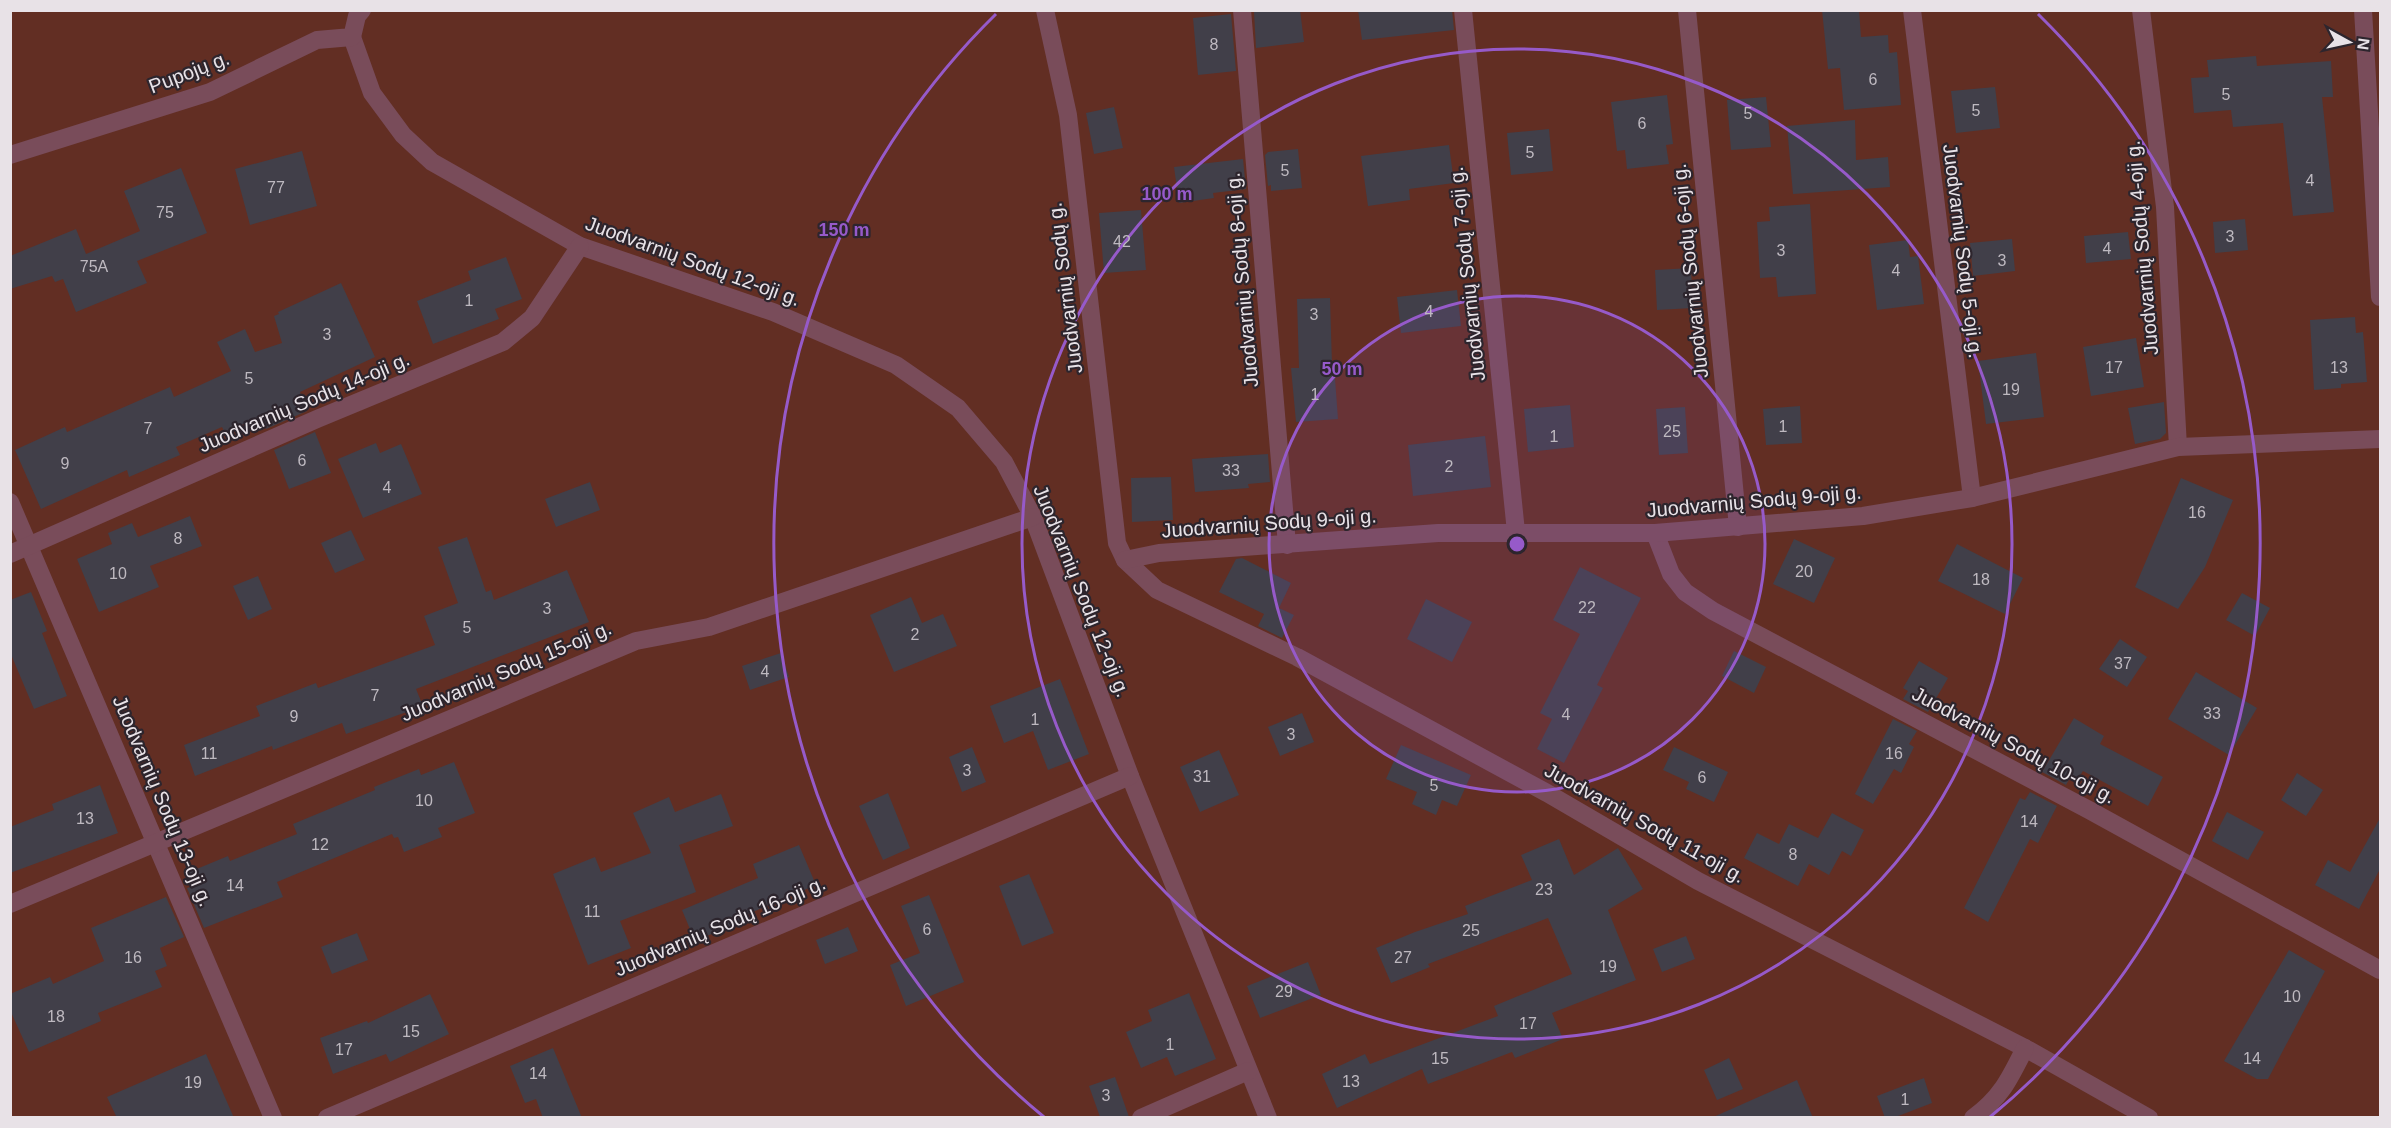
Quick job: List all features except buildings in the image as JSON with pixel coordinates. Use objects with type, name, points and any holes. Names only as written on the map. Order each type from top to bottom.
[{"type":"street","points":[[352,36],[357,16],[362,10]]},
{"type":"street","name":"Juodvarnių Sodų g.","points":[[1045,10],[1068,115],[1116,543],[1125,560]]},
{"type":"street","name":"Juodvarnių Sodų 8-oji g.","points":[[1242,10],[1287,545]]},
{"type":"street","name":"Juodvarnių Sodų 7-oji g.","points":[[1463,10],[1516,532]]},
{"type":"street","name":"Juodvarnių Sodų 6-oji g.","points":[[1688,10],[1738,527]]},
{"type":"street","name":"Juodvarnių Sodų 5-oji g.","points":[[1912,10],[1972,498]]},
{"type":"street","name":"Juodvarnių Sodų 4-oji g.","points":[[2141,10],[2165,207],[2178,447]]},
{"type":"street","points":[[2363,10],[2380,297]]},
{"type":"street","name":"Pupojų g.","points":[[10,155],[210,92],[317,40],[352,36]]},
{"type":"street","name":"Juodvarnių Sodų 12-oji g.","points":[[352,36],[372,93],[403,135],[432,162],[580,246],[773,312],[896,365],[958,408],[1004,462],[1033,517],[1130,776],[1268,1118]]},
{"type":"street","name":"Juodvarnių Sodų 14-oji g.","points":[[10,554],[317,419],[503,342],[532,318],[580,246]]},
{"type":"street","name":"Juodvarnių Sodų 9-oji g.","points":[[1125,560],[1159,553],[1438,533],[1655,533],[1863,516],[1972,498],[2178,447],[2380,439]]},
{"type":"street","name":"Juodvarnių Sodų 13-oji g.","points":[[10,502],[273,1118]]},
{"type":"street","name":"Juodvarnių Sodų 15-oji g.","points":[[10,904],[636,641],[709,627],[1033,517]]},
{"type":"street","name":"Juodvarnių Sodų 10-oji g.","points":[[1655,533],[1671,574],[1685,592],[1713,611],[2089,810],[2380,970]]},
{"type":"street","name":"Juodvarnių Sodų 11-oji g.","points":[[1125,560],[1157,590],[1297,657],[1547,794],[1698,881],[2025,1048],[2149,1118]]},
{"type":"street","name":"Juodvarnių Sodų 16-oji g.","points":[[327,1118],[1130,776]]},
{"type":"street","points":[[1973,1118],[1990,1105],[2005,1087],[2025,1048]]},
{"type":"street","points":[[1141,1118],[1248,1071]]},
{"type":"shaded area","points":[[10,11],[2380,11],[2380,1117],[11,1117]]}]
